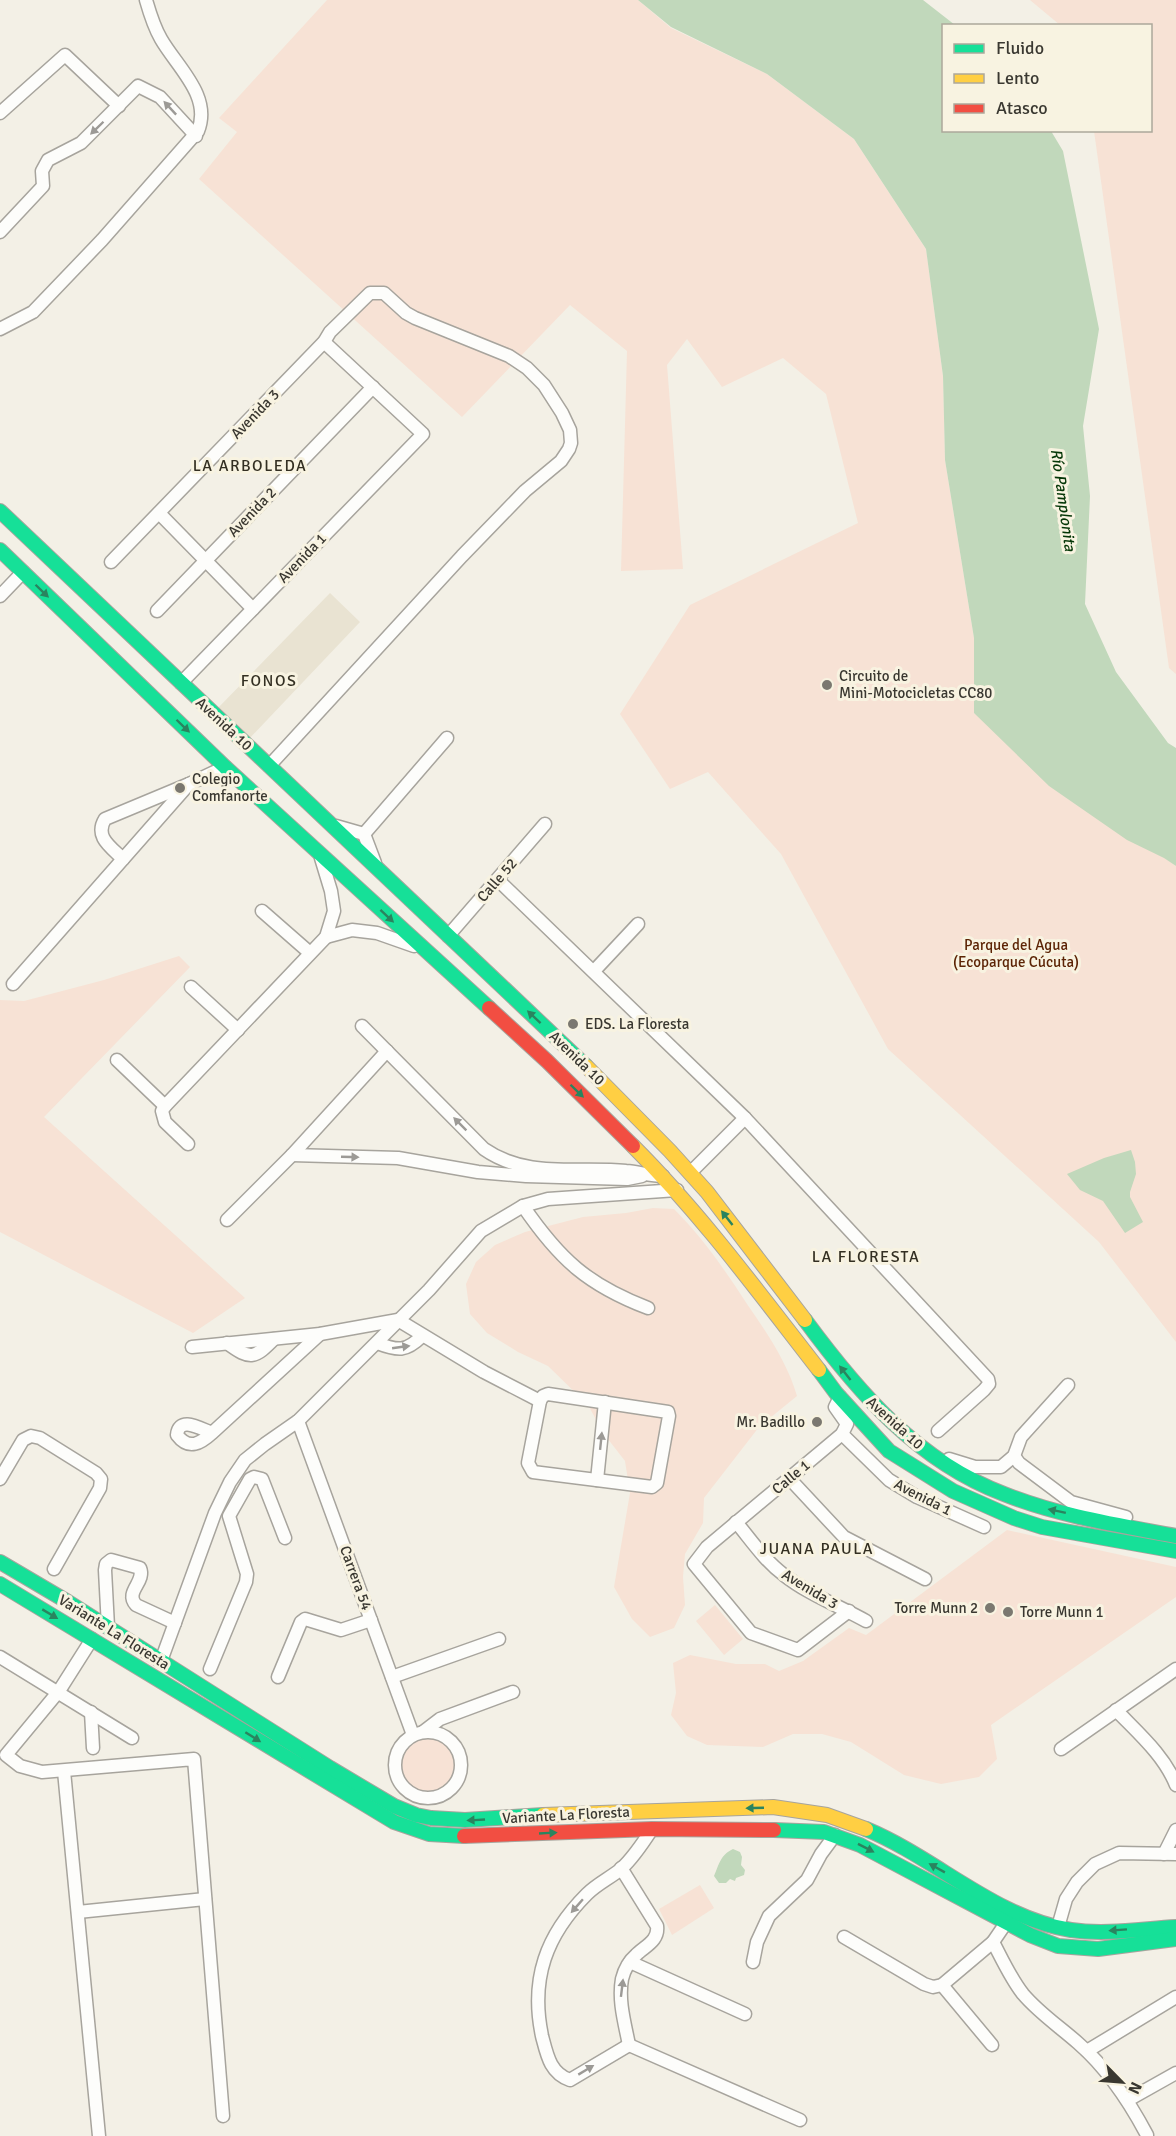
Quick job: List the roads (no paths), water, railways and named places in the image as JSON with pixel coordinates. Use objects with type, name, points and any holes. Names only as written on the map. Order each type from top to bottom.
[{"type":"main road","name":"Avenida 10","points":[[0,511],[598,1077],[691,1173],[848,1378],[902,1433],[928,1453],[965,1476],[1002,1494],[1046,1508],[1176,1536]]},
{"type":"main road","name":"Avenida 10","points":[[0,550],[225,766],[546,1061],[664,1176],[711,1230],[840,1397],[889,1451],[953,1491],[986,1507],[1042,1527],[1176,1551]]},
{"type":"main road","points":[[341,873],[353,865],[359,851]]},
{"type":"main road","points":[[366,896],[372,883],[381,872]]},
{"type":"main road","name":"Variante La Floresta","points":[[0,1562],[366,1789],[394,1806],[416,1815],[465,1820],[618,1812],[773,1807],[799,1809],[825,1814],[865,1828],[1014,1911],[1058,1927],[1096,1931],[1176,1927]]},
{"type":"main road","name":"Variante La Floresta","points":[[0,1584],[332,1786],[394,1822],[429,1834],[473,1836],[652,1828],[824,1832],[860,1845],[1006,1923],[1058,1946],[1098,1949],[1176,1939]]},
{"type":"main road","points":[[222,1718],[231,1706]]},
{"type":"main road","points":[[618,1812],[620,1830]]},
{"type":"street","points":[[0,329],[33,312],[196,136],[201,121],[197,97],[188,78],[161,39],[146,0]]},
{"type":"street","points":[[0,112],[65,55],[118,106]]},
{"type":"street","points":[[0,232],[43,186],[42,171],[48,160],[81,143],[138,87],[160,97],[196,136]]},
{"type":"street","name":"Avenida 3","points":[[111,562],[370,293],[384,293],[415,318],[509,356],[527,368],[544,385],[570,430],[571,443],[566,456],[525,490],[476,540],[268,766]]},
{"type":"street","points":[[324,342],[373,387]]},
{"type":"street","name":"Avenida 1","points":[[181,683],[423,434],[373,387]]},
{"type":"street","name":"Avenida 2","points":[[157,611],[373,387]]},
{"type":"street","points":[[159,513],[253,609]]},
{"type":"street","points":[[0,596],[23,572]]},
{"type":"street","points":[[364,834],[447,738]]},
{"type":"street","points":[[123,859],[102,837],[100,831],[105,819],[189,784],[225,766]]},
{"type":"street","points":[[13,984],[189,784]]},
{"type":"street","name":"Calle 52","points":[[448,936],[545,824]]},
{"type":"street","points":[[331,825],[364,834]]},
{"type":"street","points":[[364,834],[381,872]]},
{"type":"street","points":[[188,1144],[165,1122],[162,1111],[165,1106],[326,937],[334,911],[331,891],[319,853]]},
{"type":"street","points":[[498,880],[745,1118],[988,1379],[989,1384],[984,1390],[938,1431]]},
{"type":"street","points":[[262,911],[310,953]]},
{"type":"street","points":[[594,971],[638,924]]},
{"type":"street","points":[[326,937],[352,930],[385,935],[423,949]]},
{"type":"street","points":[[191,987],[238,1030]]},
{"type":"street","points":[[362,1026],[484,1149],[504,1161],[531,1169],[628,1171],[646,1176]]},
{"type":"street","points":[[228,1220],[292,1155],[387,1051]]},
{"type":"street","points":[[117,1060],[165,1106]]},
{"type":"street","points":[[691,1173],[745,1118]]},
{"type":"street","points":[[628,1171],[635,1161],[635,1148]]},
{"type":"street","points":[[292,1155],[398,1158],[478,1172],[526,1176],[627,1179],[664,1176]]},
{"type":"street","points":[[160,1661],[215,1513],[230,1482],[245,1460],[298,1421],[429,1290],[481,1231],[523,1206],[548,1199],[565,1196],[677,1190]]},
{"type":"street","points":[[523,1206],[558,1253],[575,1269],[611,1293],[648,1308]]},
{"type":"street","points":[[192,1347],[320,1334],[398,1320],[422,1336],[540,1401]]},
{"type":"street","points":[[213,1433],[320,1334]]},
{"type":"street","points":[[377,1343],[391,1349],[402,1349],[413,1345],[422,1336]]},
{"type":"street","points":[[928,1453],[975,1467],[991,1469],[1001,1467],[1014,1456],[1021,1437],[1068,1385]]},
{"type":"street","points":[[548,1394],[605,1402],[664,1411],[669,1416],[658,1481],[655,1485],[652,1487],[536,1473],[531,1470],[528,1463],[540,1401],[543,1396],[548,1394]]},
{"type":"street","points":[[840,1397],[836,1407],[847,1424],[842,1434]]},
{"type":"street","points":[[597,1480],[605,1402]]},
{"type":"street","name":"Carrera 54","points":[[298,1421],[392,1677],[418,1734]]},
{"type":"street","name":"Avenida 1","points":[[842,1434],[889,1480],[917,1497],[984,1527]]},
{"type":"street","name":"Calle 1","points":[[842,1434],[707,1547],[694,1564],[751,1633],[798,1650],[849,1611]]},
{"type":"street","points":[[0,1479],[23,1440],[31,1436],[40,1438],[78,1461],[101,1479],[100,1488],[54,1569]]},
{"type":"street","points":[[1014,1456],[1019,1463],[1071,1502],[1134,1520],[1145,1530]]},
{"type":"street","points":[[210,1669],[246,1582],[247,1574],[229,1516],[250,1479],[258,1477],[262,1479],[285,1538]]},
{"type":"street","points":[[789,1478],[844,1537],[925,1578]]},
{"type":"street","points":[[215,1513],[229,1516]]},
{"type":"street","name":"Avenida 3","points":[[736,1522],[769,1562],[784,1575],[805,1589],[866,1621]]},
{"type":"street","points":[[108,1627],[105,1570],[106,1564],[111,1560],[140,1568],[142,1576],[132,1595],[132,1601],[174,1623]]},
{"type":"street","points":[[278,1677],[301,1622],[305,1619],[341,1630],[371,1620]]},
{"type":"street","points":[[92,1639],[59,1691],[3,1756],[20,1766],[42,1772],[194,1759],[223,2116]]},
{"type":"street","points":[[392,1677],[499,1639]]},
{"type":"street","points":[[0,1657],[59,1691],[132,1738]]},
{"type":"street","points":[[1061,1749],[1176,1669]]},
{"type":"street","points":[[418,1734],[434,1732],[444,1736],[458,1751],[461,1761],[456,1782],[440,1795],[417,1796],[400,1782],[395,1761],[404,1742],[440,1719],[513,1692]]},
{"type":"street","points":[[1116,1710],[1156,1753],[1176,1785]]},
{"type":"street","points":[[91,1712],[93,1748]]},
{"type":"street","points":[[64,1771],[99,2136]]},
{"type":"street","points":[[629,2045],[570,2080],[558,2076],[545,2046],[537,2004],[538,1983],[555,1933],[588,1893],[621,1868],[652,1828]]},
{"type":"street","points":[[1058,1927],[1066,1899],[1077,1882],[1095,1864],[1119,1853],[1170,1854],[1176,1830]]},
{"type":"street","points":[[753,1962],[757,1942],[769,1916],[807,1880],[820,1854],[835,1835]]},
{"type":"street","points":[[621,1868],[657,1926],[654,1939],[630,1962],[623,1978],[620,1998],[629,2045]]},
{"type":"street","points":[[78,1912],[205,1899]]},
{"type":"street","points":[[844,1937],[933,1987],[942,1984],[993,1942],[1014,1911]]},
{"type":"street","points":[[993,1942],[1021,1992],[1037,2010],[1087,2051],[1118,2086],[1147,2135]]},
{"type":"street","points":[[630,1962],[745,2014]]},
{"type":"street","points":[[942,1984],[992,2045]]},
{"type":"street","points":[[1087,2051],[1176,1997]]},
{"type":"street","points":[[629,2045],[800,2120]]},
{"type":"street","points":[[1128,2100],[1176,2073]]},
{"type":"water","name":"Río Pamplonita","points":[[638,0],[923,0],[954,24],[942,24],[942,132],[1052,132],[1063,151],[1099,329],[1083,426],[1090,496],[1085,604],[1116,672],[1168,743],[1176,748],[1176,866],[1127,840],[1049,786],[974,713],[974,638],[945,460],[943,376],[926,249],[854,139],[767,74],[671,27]]},
{"type":"water","points":[[1131,1150],[1136,1174],[1130,1197],[1143,1222],[1125,1233],[1103,1201],[1080,1190],[1067,1174],[1104,1158]]},
{"type":"water","points":[[733,1849],[740,1852],[741,1865],[745,1870],[744,1875],[736,1878],[735,1881],[730,1879],[726,1883],[719,1883],[714,1876],[725,1854]]},
{"type":"place","name":"Circuito de Mini-Motocicletas CC80","points":[[827,685]]},
{"type":"place","name":"Colegio Comfanorte","points":[[180,788]]},
{"type":"place","name":"EDS. La Floresta","points":[[573,1024]]},
{"type":"place","name":"Mr. Badillo","points":[[817,1422]]},
{"type":"place","name":"Torre Munn 2","points":[[990,1608]]},
{"type":"place","name":"Torre Munn 1","points":[[1008,1612]]},
{"type":"district","name":"LA ARBOLEDA","points":[[250,466]]},
{"type":"district","name":"FONOS","points":[[269,681]]},
{"type":"district","name":"LA FLORESTA","points":[[866,1257]]},
{"type":"district","name":"JUANA PAULA","points":[[817,1549]]},
{"type":"park label","name":"Parque del Agua (Ecoparque Cúcuta)","points":[[1016,954]]}]
